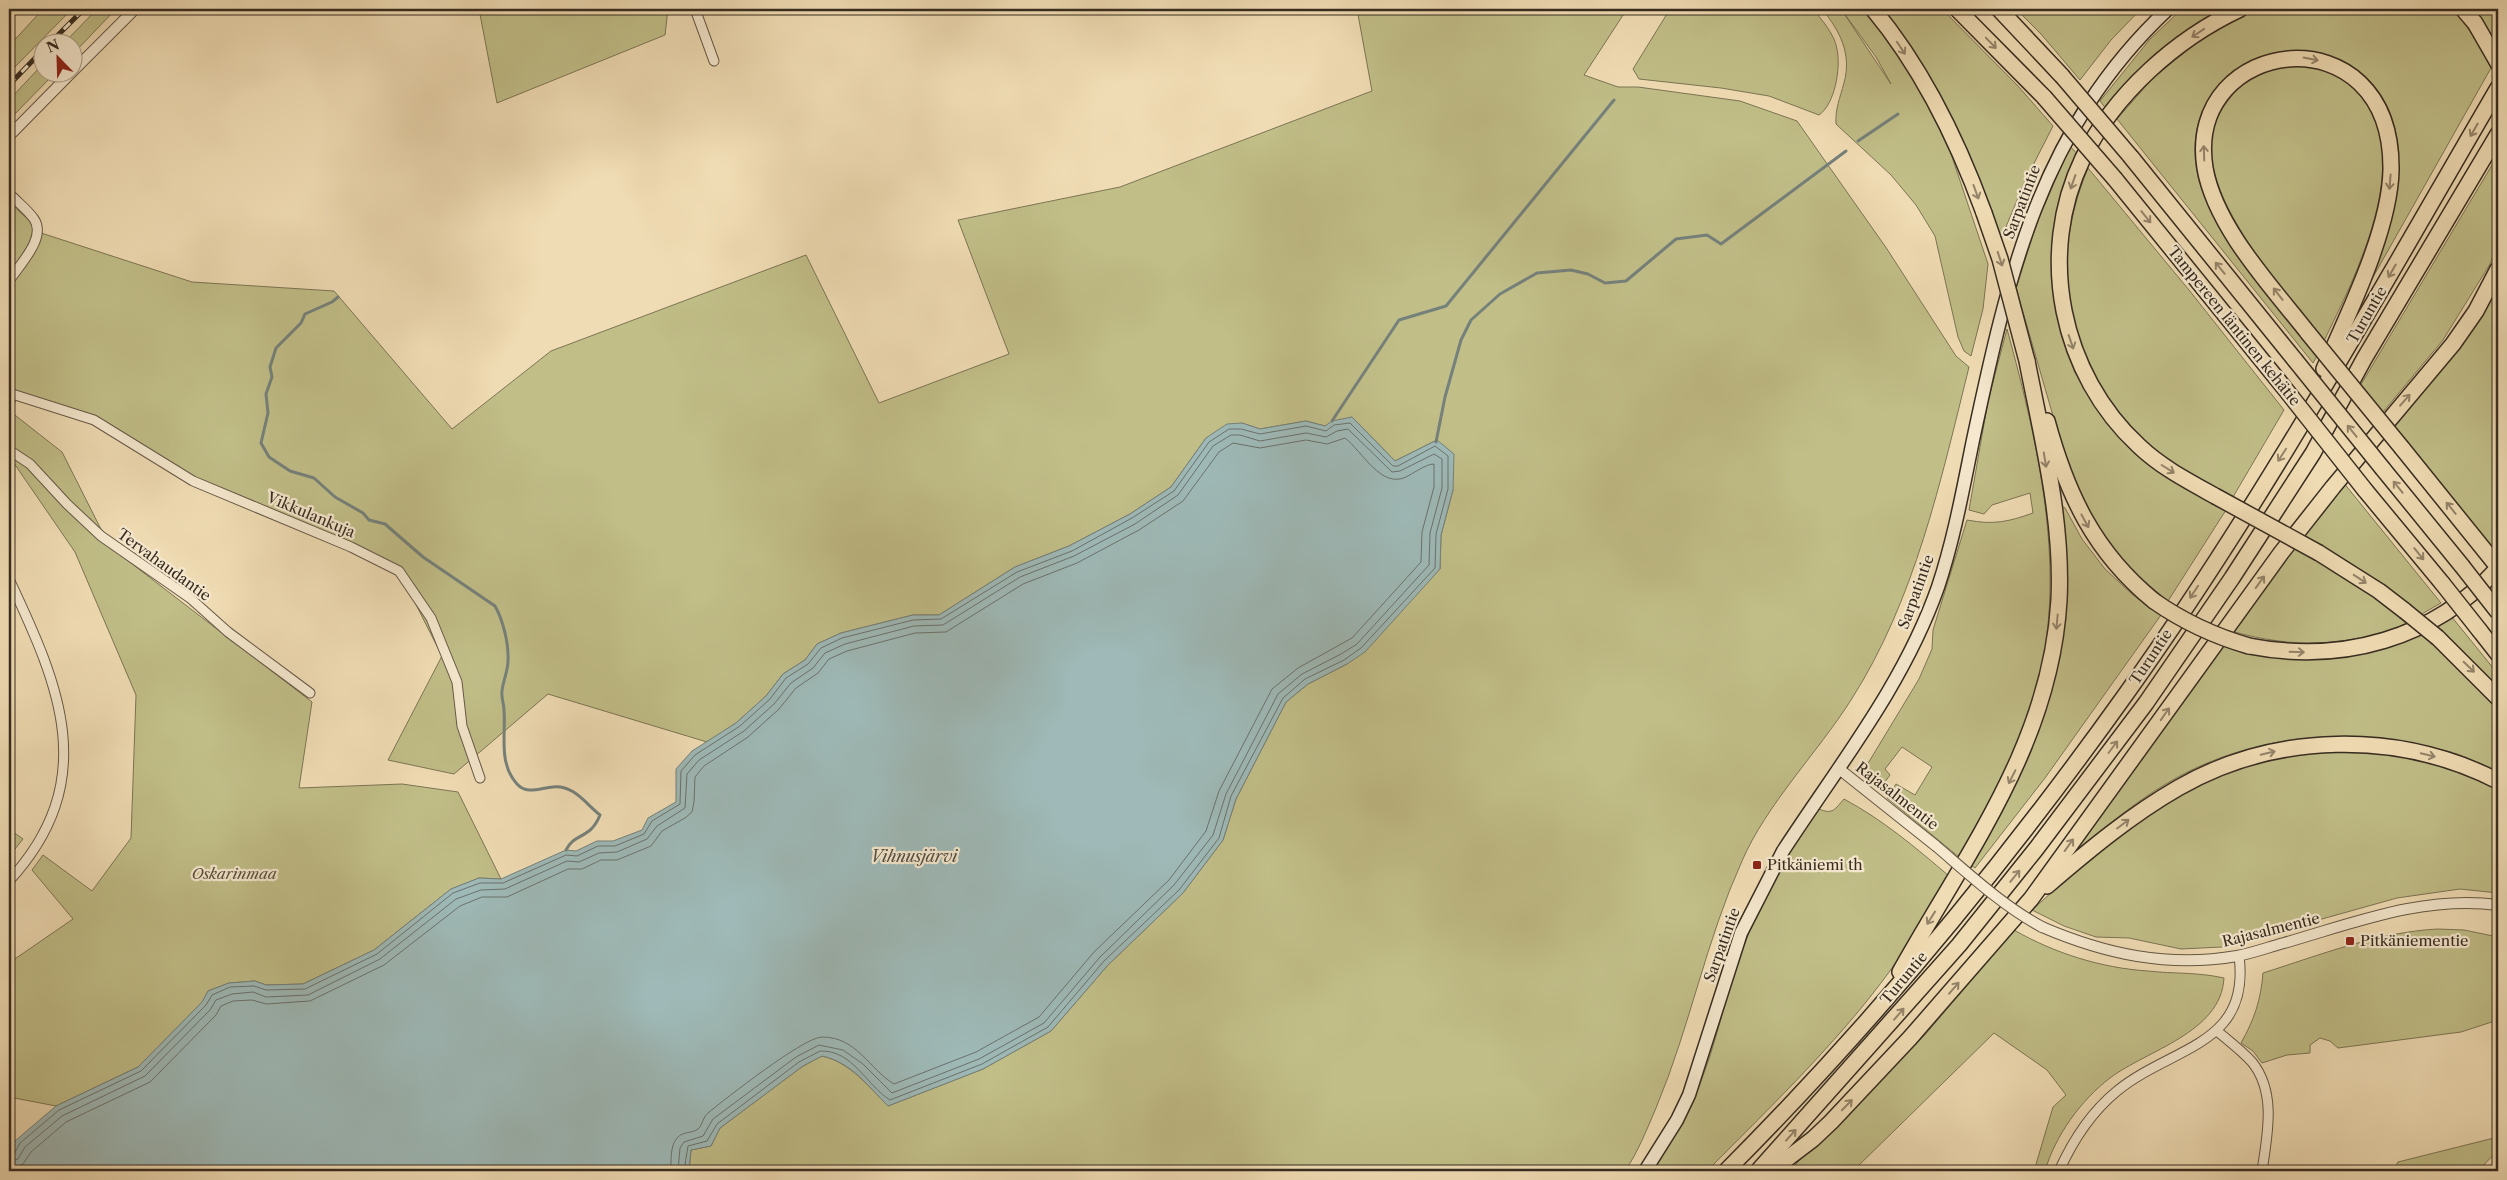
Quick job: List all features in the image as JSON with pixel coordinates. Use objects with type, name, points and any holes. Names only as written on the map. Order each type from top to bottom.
[{"type":"highway","points":[[1873,9],[1941,110],[1965,163],[2008,286],[2027,361],[2042,437],[2056,539],[2059,599],[2051,667],[2044,695],[2020,761],[1882,1005]]},
{"type":"highway","name":"Tampereen läntinen kehätie","points":[[1957,9],[2044,97],[2116,179],[2498,654]]},
{"type":"highway","name":"Tampereen läntinen kehätie","points":[[1999,9],[2062,76],[2131,157],[2498,612]]},
{"type":"highway","points":[[2240,9],[2180,46],[2137,83],[2115,108],[2083,157],[2064,214],[2059,262],[2060,287],[2069,336],[2078,359],[2099,399],[2122,429],[2156,461],[2319,553],[2379,591],[2438,638],[2498,698]]},
{"type":"highway","points":[[2463,9],[2488,43],[2498,64]]},
{"type":"highway","points":[[2027,361],[2038,388],[2062,469],[2087,526],[2122,572],[2154,601],[2190,624],[2210,634],[2272,651],[2316,653],[2360,647],[2394,637],[2453,608],[2487,580],[2498,567],[2402,448],[2308,333],[2258,270],[2221,213],[2205,169],[2204,152],[2208,122],[2213,110],[2228,88],[2248,71],[2274,61],[2300,57],[2339,67],[2351,75],[2370,94],[2388,132],[2391,170],[2385,214],[2365,273],[2294,436]]},
{"type":"highway","name":"Turuntie","points":[[1726,1171],[1770,1127],[1882,1005],[1978,889],[2127,693],[2294,436],[2498,88]]},
{"type":"highway","name":"Turuntie","points":[[1758,1171],[1959,945],[2036,849],[2146,703],[2232,578],[2313,452],[2364,359],[2498,134]]},
{"type":"highway","points":[[1771,1171],[1813,1139],[1844,1108],[1910,1038],[2031,900],[2281,553],[2339,479],[2453,344],[2476,311],[2498,269]]},
{"type":"highway","points":[[2031,900],[2103,839],[2172,792],[2225,766],[2267,753],[2312,745],[2353,744],[2381,746],[2451,761],[2498,781]]},
{"type":"main road","name":"Sarpatintie","points":[[1644,1171],[1677,1120],[1689,1095],[1728,970],[1754,905],[1783,850],[1878,710],[1905,664],[1924,624],[1939,584],[1951,540],[1998,327],[2014,269],[2045,180],[2079,117],[2103,83],[2129,50],[2168,9]]},
{"type":"street","points":[[82,62],[135,9]]},
{"type":"street","points":[[695,9],[714,61]]},
{"type":"street","points":[[9,136],[62,82]]},
{"type":"street","points":[[9,193],[33,217],[38,230],[34,242],[9,281]]},
{"type":"street","name":"Vikkulankuja","points":[[9,393],[94,420],[193,481],[351,546],[399,571],[431,618],[457,682],[462,726],[480,778]]},
{"type":"street","name":"Tervahaudantie","points":[[9,450],[30,464],[67,504],[101,536],[190,598],[228,632],[310,693]]},
{"type":"street","points":[[9,580],[49,671],[60,712],[64,740],[61,785],[51,820],[38,844],[9,880]]},
{"type":"street","name":"Rajasalmentie","points":[[1838,768],[1936,846],[1991,893],[2024,917],[2042,927],[2090,946],[2140,958],[2175,961],[2239,956],[2415,907],[2473,902],[2498,905]]},
{"type":"street","points":[[2059,1171],[2077,1135],[2088,1119],[2109,1098],[2134,1078],[2218,1031],[2228,1020],[2238,996],[2241,981],[2239,956]]},
{"type":"street","points":[[2218,1031],[2251,1062],[2266,1093],[2268,1119],[2262,1171]]},
{"type":"green space","points":[[43,9],[72,9],[49,32],[32,32],[32,50],[9,73],[9,46]]},
{"type":"green space","points":[[97,9],[116,9],[82,45],[82,32],[75,32]]},
{"type":"green space","points":[[479,9],[668,9],[665,35],[497,103]]},
{"type":"green space","name":"Oskarinmaa","points":[[1357,9],[1627,9],[1584,75],[1618,87],[1638,87],[1740,101],[1797,121],[1887,249],[1956,356],[1969,367],[1936,496],[1909,580],[1892,622],[1873,662],[1851,700],[1778,799],[1752,840],[1729,891],[1718,922],[1668,1077],[1642,1140],[1625,1171],[689,1171],[691,1150],[711,1146],[720,1128],[803,1066],[822,1056],[842,1064],[850,1070],[866,1083],[888,1106],[983,1069],[1051,1031],[1108,965],[1183,893],[1223,840],[1236,799],[1286,702],[1308,684],[1347,664],[1440,569],[1441,535],[1453,490],[1437,440],[1395,461],[1352,417],[1325,426],[1306,421],[1260,429],[1242,423],[1206,438],[1171,487],[1130,514],[1069,546],[1015,567],[939,615],[913,615],[841,633],[817,644],[805,660],[783,674],[766,696],[736,723],[707,742],[548,694],[454,774],[388,760],[442,656],[399,571],[195,477],[94,418],[18,395],[11,412],[62,452],[110,547],[312,702],[299,788],[402,784],[458,792],[501,879],[479,878],[451,889],[374,950],[303,984],[266,985],[255,981],[229,983],[208,991],[203,1002],[138,1067],[56,1106],[9,1097],[9,963],[73,919],[32,870],[43,855],[92,891],[131,838],[136,695],[75,552],[9,456],[9,202],[31,222],[35,231],[192,282],[334,291],[452,429],[551,351],[806,255],[879,403],[1009,354],[958,220],[1120,187],[1372,91]]},
{"type":"green space","points":[[1670,9],[1813,9],[1831,33],[1836,44],[1838,57],[1836,85],[1825,110],[1819,115],[1769,96],[1721,88],[1639,79],[1633,69]]},
{"type":"green space","points":[[1822,9],[1841,9],[1866,9],[1915,77],[1944,133],[1988,264],[1983,309],[1971,356],[1964,351],[1958,337],[1935,236],[1916,205],[1891,175],[1836,124],[1837,108],[1846,72],[1845,53],[1839,34]],"holes":[[[1841,9],[1876,57],[1891,84]]]},
{"type":"green space","points":[[1881,9],[1942,9],[2018,86],[2053,126],[2025,181],[2001,239],[1972,161],[1956,127]]},
{"type":"green space","points":[[2016,9],[2141,9],[2111,40],[2080,80],[2041,34]]},
{"type":"green space","points":[[2182,9],[2224,9],[2195,26],[2107,110],[2100,101],[2150,39]]},
{"type":"green space","points":[[2254,9],[2453,9],[2480,44],[2491,68],[2355,309],[2377,250],[2396,184],[2398,146],[2384,100],[2356,69],[2320,54],[2280,53],[2243,66],[2214,91],[2197,129],[2198,177],[2202,189],[2220,223],[2317,356],[2313,363],[2117,119],[2153,78],[2205,36]]},
{"type":"green space","points":[[2472,9],[2498,9],[2498,50]]},
{"type":"green space","points":[[2297,63],[2317,67],[2334,74],[2360,95],[2376,121],[2382,151],[2381,184],[2375,218],[2351,285],[2324,341],[2270,273],[2236,223],[2223,197],[2214,170],[2210,144],[2213,127],[2218,116],[2246,80],[2258,73]]},
{"type":"green space","points":[[32,76],[32,82],[46,82],[9,120],[9,100]]},
{"type":"green space","points":[[2070,146],[2080,157],[2055,284],[2110,424],[2226,510],[2168,601],[2139,577],[2117,554],[2092,519],[2074,482],[2016,288],[2038,220]]},
{"type":"green space","points":[[2498,155],[2498,243],[2490,264],[2443,340],[2383,412],[2360,386]]},
{"type":"green space","points":[[2088,168],[2189,290],[2284,410],[2233,497],[2175,464],[2153,449],[2135,433],[2107,399],[2079,344],[2070,316],[2067,294],[2067,251],[2075,208]]},
{"type":"green space","points":[[2498,284],[2498,556],[2390,422]]},
{"type":"green space","points":[[2007,329],[2040,470],[2047,519],[2050,567],[2049,616],[2042,663],[2023,729],[1998,785],[1959,857],[1887,798],[1896,784],[1915,795],[1932,767],[1902,747],[1885,769],[1890,775],[1879,790],[1864,770],[1919,679],[1932,649],[1933,630],[1967,520],[2000,522],[2033,513],[2030,493],[1992,505],[1984,514],[1969,510],[1988,401]]},
{"type":"green space","points":[[2343,482],[2441,603],[2420,615],[2384,587],[2301,533]]},
{"type":"green space","points":[[2060,504],[2065,508],[2082,539],[2105,569],[2133,595],[2161,615],[2045,778],[1975,868],[1968,863],[2048,696]]},
{"type":"green space","points":[[2293,544],[2372,595],[2407,624],[2363,637],[2320,643],[2276,641],[2231,631]]},
{"type":"green space","points":[[2451,616],[2498,674],[2498,687],[2435,625]]},
{"type":"green space","points":[[2420,633],[2498,709],[2498,772],[2452,752],[2399,741],[2343,737],[2315,738],[2259,746],[2205,764],[2165,784],[2109,824],[2058,868],[2222,644],[2274,656],[2308,659],[2343,656],[2369,651]]},
{"type":"green space","points":[[2342,751],[2401,755],[2449,766],[2498,788],[2498,893],[2460,889],[2397,898],[2222,947],[2181,949],[2129,938],[2096,937],[2064,926],[2032,910],[2117,837],[2178,796],[2210,779],[2245,766],[2281,756]]},
{"type":"green space","points":[[1844,799],[1911,844],[1949,876],[1902,954],[1858,1012],[1809,1067],[1707,1171],[1650,1171],[1683,1119],[1699,1086],[1739,959],[1763,900],[1794,844],[1819,809],[1831,811]]},
{"type":"green space","points":[[9,829],[23,839],[11,854],[9,852]]},
{"type":"green space","points":[[2438,929],[2464,930],[2498,937],[2498,1020],[2461,1032],[2338,1048],[2330,1041],[2320,1038],[2310,1045],[2310,1053],[2287,1055],[2262,1063],[2253,1051],[2241,1043],[2256,1009],[2261,992],[2263,973],[2371,939]]},
{"type":"green space","points":[[2014,930],[2045,946],[2095,963],[2130,969],[2224,978],[2220,997],[2210,1013],[2180,1038],[2125,1068],[2099,1087],[2079,1108],[2062,1132],[2049,1158],[2045,1171],[2034,1171],[2053,1107],[2066,1095],[2047,1070],[1994,1033],[1853,1171],[1789,1171],[1924,1036]]},
{"type":"green space","points":[[2498,1137],[2498,1150],[2478,1171],[2393,1171],[2398,1162]]},
{"type":"water","name":"Vihnusjärvi","points":[[1352,417],[1395,461],[1437,440],[1454,454],[1453,490],[1441,535],[1440,569],[1365,652],[1347,664],[1308,684],[1286,702],[1236,799],[1223,840],[1183,893],[1108,965],[1051,1031],[983,1069],[888,1106],[850,1069],[822,1056],[803,1066],[720,1128],[711,1146],[691,1150],[689,1171],[9,1171],[9,1156],[15,1141],[56,1106],[138,1067],[202,1002],[208,991],[229,983],[255,981],[266,985],[303,984],[374,950],[451,889],[479,878],[501,879],[566,850],[576,851],[597,841],[613,841],[642,830],[648,818],[676,802],[676,769],[692,751],[736,723],[766,696],[783,674],[805,660],[817,644],[841,633],[913,615],[939,615],[1015,567],[1069,546],[1130,514],[1171,487],[1206,438],[1227,424],[1242,423],[1260,429],[1306,421],[1325,426],[1332,421]]},
{"type":"waterway","points":[[1332,421],[1399,320],[1446,306],[1614,100]]},
{"type":"waterway","points":[[1858,141],[1898,114]]},
{"type":"waterway","points":[[1436,442],[1445,397],[1461,340],[1471,320],[1500,294],[1537,273],[1571,270],[1588,274],[1605,283],[1626,281],[1676,239],[1707,235],[1721,244],[1846,151]]},
{"type":"waterway","points":[[338,297],[332,302],[305,314],[301,323],[276,348],[270,367],[272,377],[266,394],[268,413],[261,443],[269,457],[290,471],[314,478],[335,497],[363,513],[369,520],[385,524],[423,557],[495,606],[503,625],[508,647],[508,665],[502,693],[505,758],[511,776],[517,784],[529,790],[553,787],[567,789],[579,796],[600,815],[592,828],[574,840],[566,850]]},
{"type":"railway","points":[[61,32],[84,9]]},
{"type":"railway","points":[[9,85],[32,61]]},
{"type":"place","name":"Pitkäniemi th","points":[[1757,865]]},
{"type":"place","name":"Pitkäniementie","points":[[2350,941]]}]
